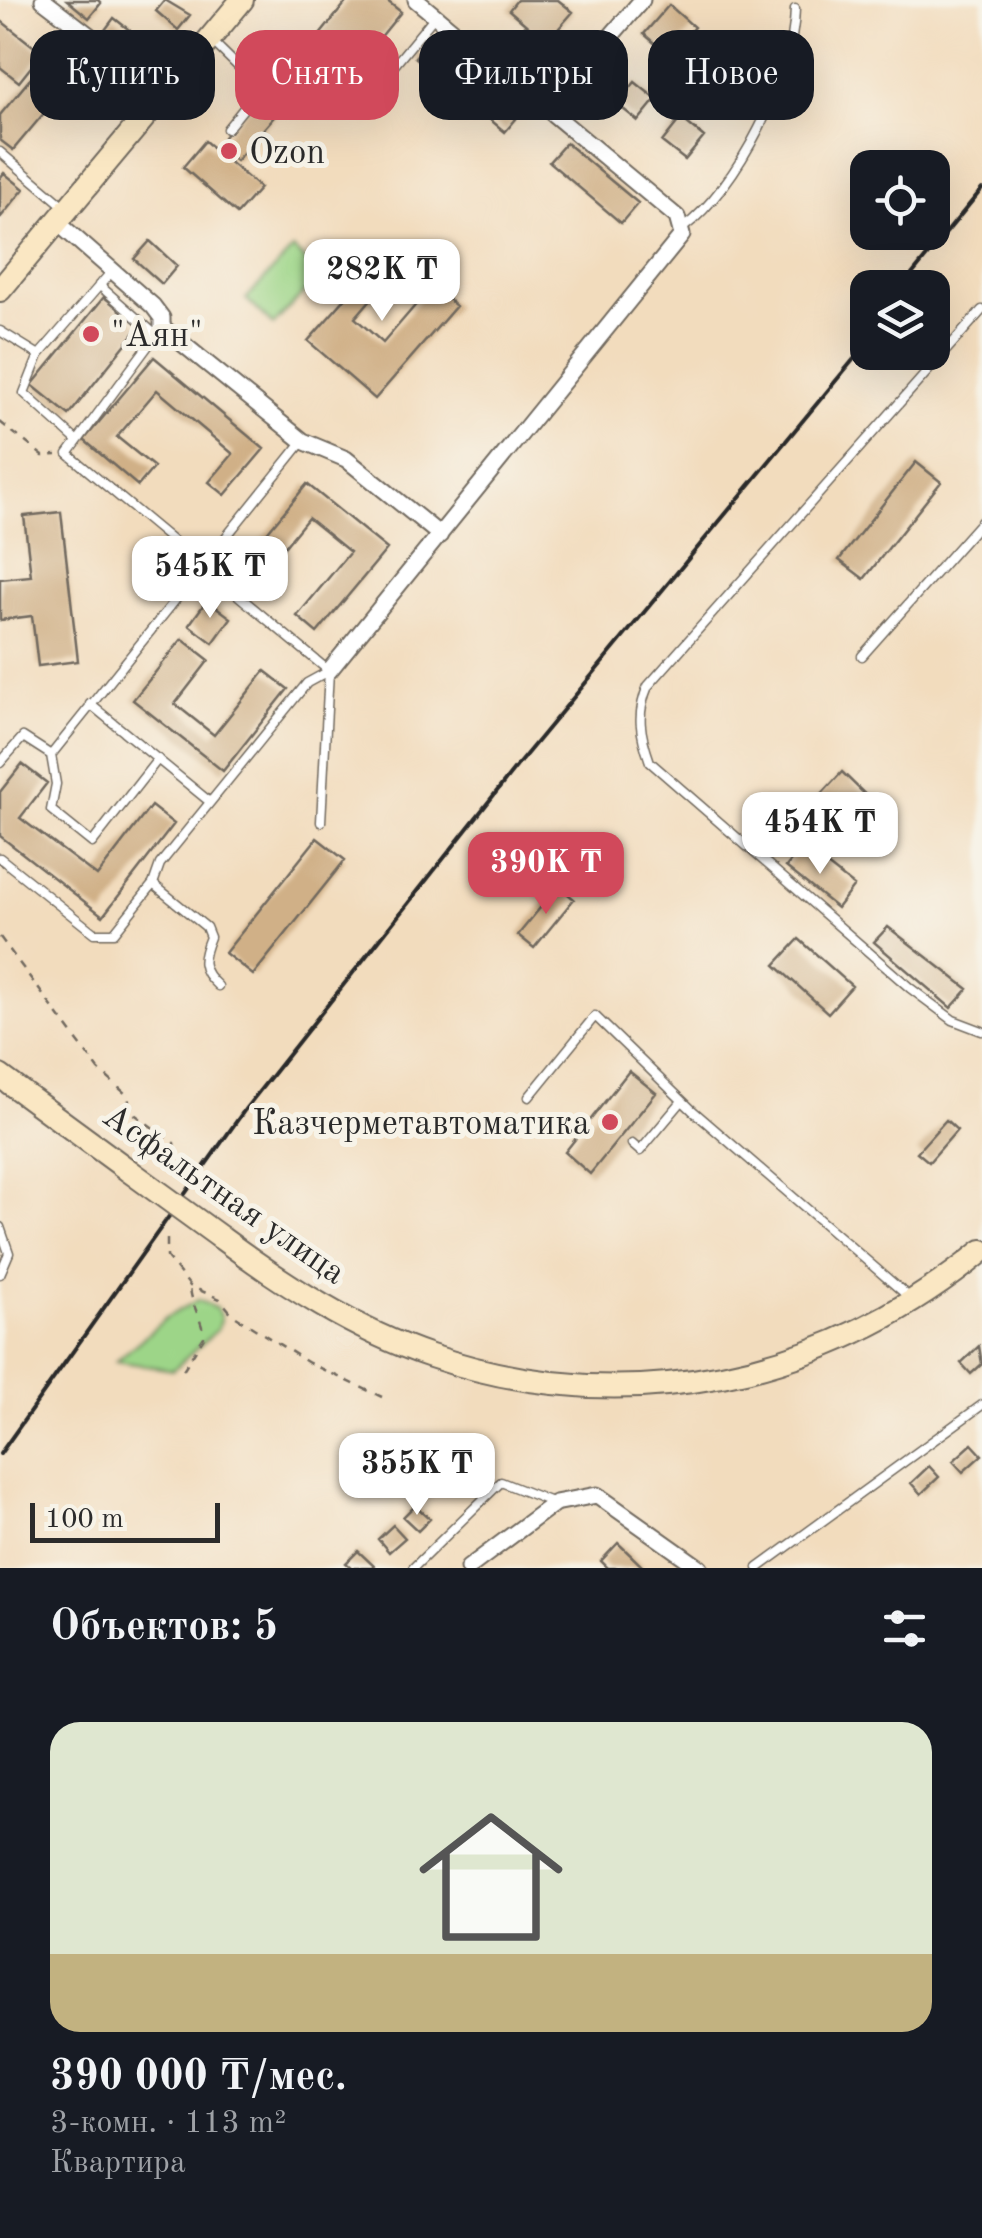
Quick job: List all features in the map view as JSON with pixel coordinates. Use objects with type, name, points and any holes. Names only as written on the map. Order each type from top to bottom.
[{"type":"main road","points":[[215,33],[242,0]]},
{"type":"main road","points":[[0,290],[142,120]]},
{"type":"main road","name":"Асфальтная улица","points":[[0,1076],[220,1237],[322,1306],[432,1356],[538,1381],[660,1385],[759,1370],[870,1328],[982,1252]]},
{"type":"street","points":[[43,0],[82,30]]},
{"type":"street","points":[[616,30],[642,0]]},
{"type":"street","points":[[421,2],[452,30]]},
{"type":"street","points":[[329,671],[680,242],[683,228],[677,217],[559,120]]},
{"type":"street","points":[[62,216],[112,270],[153,306],[162,318],[159,331],[303,442],[346,460],[440,535]]},
{"type":"street","points":[[468,1568],[555,1503],[598,1495],[700,1568]]},
{"type":"lane","points":[[683,228],[706,206],[729,174],[770,104],[793,41],[795,9]]},
{"type":"lane","points":[[399,60],[435,16]]},
{"type":"lane","points":[[215,44],[235,64]]},
{"type":"lane","points":[[227,130],[235,120]]},
{"type":"lane","points":[[0,152],[62,216]]},
{"type":"lane","points":[[75,440],[24,393],[39,355],[112,270]]},
{"type":"lane","points":[[99,285],[159,331],[68,454],[329,671]]},
{"type":"lane","points":[[982,310],[648,686],[640,704],[640,732],[650,762],[910,988],[953,1020],[982,1031]]},
{"type":"lane","points":[[0,331],[39,355]]},
{"type":"lane","points":[[158,759],[92,843],[51,810],[56,784],[51,755],[303,442]]},
{"type":"lane","points":[[862,656],[982,521]]},
{"type":"lane","points":[[0,858],[94,933],[114,933],[153,884],[160,864],[307,683],[329,671]]},
{"type":"lane","points":[[320,822],[329,671]]},
{"type":"lane","points":[[90,704],[210,802]]},
{"type":"lane","points":[[0,763],[22,737],[51,755]]},
{"type":"lane","points":[[153,884],[206,927],[210,937],[201,960],[206,975],[218,986]]},
{"type":"lane","points":[[529,1097],[596,1016],[682,1101],[913,1300]]},
{"type":"lane","points":[[632,1144],[640,1151],[682,1101]]},
{"type":"lane","points":[[0,1227],[9,1253],[0,1274]]},
{"type":"lane","points":[[758,1568],[982,1405]]},
{"type":"lane","points":[[413,1568],[501,1482],[555,1503]]},
{"type":"path","points":[[0,422],[43,456],[68,454]]},
{"type":"path","points":[[0,937],[100,1070],[127,1096],[133,1113],[174,1142],[176,1159]]},
{"type":"path","points":[[167,1238],[167,1256],[190,1286],[220,1299],[234,1316],[309,1362],[382,1397]]},
{"type":"path","points":[[182,1370],[204,1337],[202,1324],[193,1314],[190,1286]]},
{"type":"green space","points":[[293,249],[321,275],[273,325],[246,299]]},
{"type":"green space","points":[[198,1300],[217,1309],[221,1318],[217,1330],[173,1370],[116,1361],[166,1318]]},
{"type":"building","points":[[67,0],[98,0],[101,3],[89,18]]},
{"type":"building","points":[[165,0],[190,15],[178,30],[156,11]]},
{"type":"building","points":[[348,0],[386,0],[401,12],[386,30],[324,30]]},
{"type":"building","points":[[517,0],[558,0],[573,12],[559,28],[561,30],[532,30],[509,10]]},
{"type":"building","points":[[669,5],[694,27],[648,30],[648,38],[644,34]]},
{"type":"building","points":[[114,18],[129,30],[105,30]]},
{"type":"building","points":[[0,20],[30,44],[30,68],[19,82],[0,67]]},
{"type":"building","points":[[30,79],[30,120],[38,120],[13,150],[0,140],[0,115]]},
{"type":"building","points":[[635,82],[648,93],[648,109],[638,121],[628,113],[628,91]]},
{"type":"building","points":[[239,120],[271,120],[236,161],[217,145]]},
{"type":"building","points":[[491,120],[515,120],[505,132]]},
{"type":"building","points":[[679,120],[704,137],[685,160],[662,142]]},
{"type":"building","points":[[205,141],[260,188],[237,214],[183,167]]},
{"type":"building","points":[[566,143],[638,203],[621,223],[549,162]]},
{"type":"building","points":[[4,173],[24,189],[0,218],[0,178]]},
{"type":"building","points":[[150,241],[177,266],[162,284],[134,259]]},
{"type":"building","points":[[390,248],[456,306],[375,399],[308,341]],"holes":[[[391,276],[420,300],[383,343],[355,318]]]},
{"type":"building","points":[[104,297],[140,326],[69,415],[32,385]]},
{"type":"building","points":[[154,357],[264,449],[225,495],[209,482],[233,454],[157,390],[117,437],[154,467],[138,486],[84,440]]},
{"type":"building","points":[[916,462],[941,482],[864,579],[839,560]]},
{"type":"building","points":[[307,484],[387,549],[317,633],[297,616],[350,552],[308,518],[277,556],[260,541]]},
{"type":"building","points":[[61,512],[78,661],[38,666],[32,616],[0,620],[0,579],[31,576],[24,516]]},
{"type":"building","points":[[245,543],[261,558],[235,588],[219,574]]},
{"type":"building","points":[[207,600],[231,618],[213,643],[189,625]]},
{"type":"building","points":[[182,639],[209,660],[175,704],[214,735],[265,671],[288,689],[223,771],[133,700]]},
{"type":"building","points":[[22,764],[47,783],[20,818],[97,876],[151,806],[174,824],[103,916],[0,836],[0,792]]},
{"type":"building","points":[[842,772],[878,807],[843,842],[806,811]]},
{"type":"building","points":[[317,838],[345,860],[253,975],[225,953]]},
{"type":"building","points":[[803,846],[854,886],[837,908],[786,867]]},
{"type":"building","points":[[558,886],[574,899],[534,948],[518,935]]},
{"type":"building","points":[[888,927],[968,989],[951,1008],[874,942]]},
{"type":"building","points":[[799,939],[852,986],[828,1013],[775,965]]},
{"type":"building","name":"Казчерметавтоматика","points":[[629,1071],[656,1093],[590,1174],[565,1152]]},
{"type":"building","points":[[946,1120],[957,1130],[929,1162],[917,1152]]},
{"type":"building","points":[[979,1346],[982,1364],[971,1374],[961,1363]]},
{"type":"building","points":[[972,1444],[982,1455],[963,1472],[953,1461]]},
{"type":"building","points":[[929,1466],[939,1477],[921,1494],[911,1483]]},
{"type":"building","points":[[415,1505],[430,1519],[418,1531],[403,1517]]},
{"type":"building","points":[[393,1525],[405,1538],[389,1552],[378,1539]]},
{"type":"building","points":[[618,1543],[644,1568],[608,1568],[601,1561]]},
{"type":"building","points":[[358,1551],[372,1568],[352,1568],[346,1563]]},
{"type":"railway","points":[[916,270],[982,189]]},
{"type":"railway","points":[[0,1454],[246,1108],[520,762],[850,364]]},
{"type":"place","name":"Ozon","points":[[229,151]]},
{"type":"place","name":"\"Аян\"","points":[[91,334]]},
{"type":"place","name":"Казчерметавтоматика","points":[[610,1122]]}]
